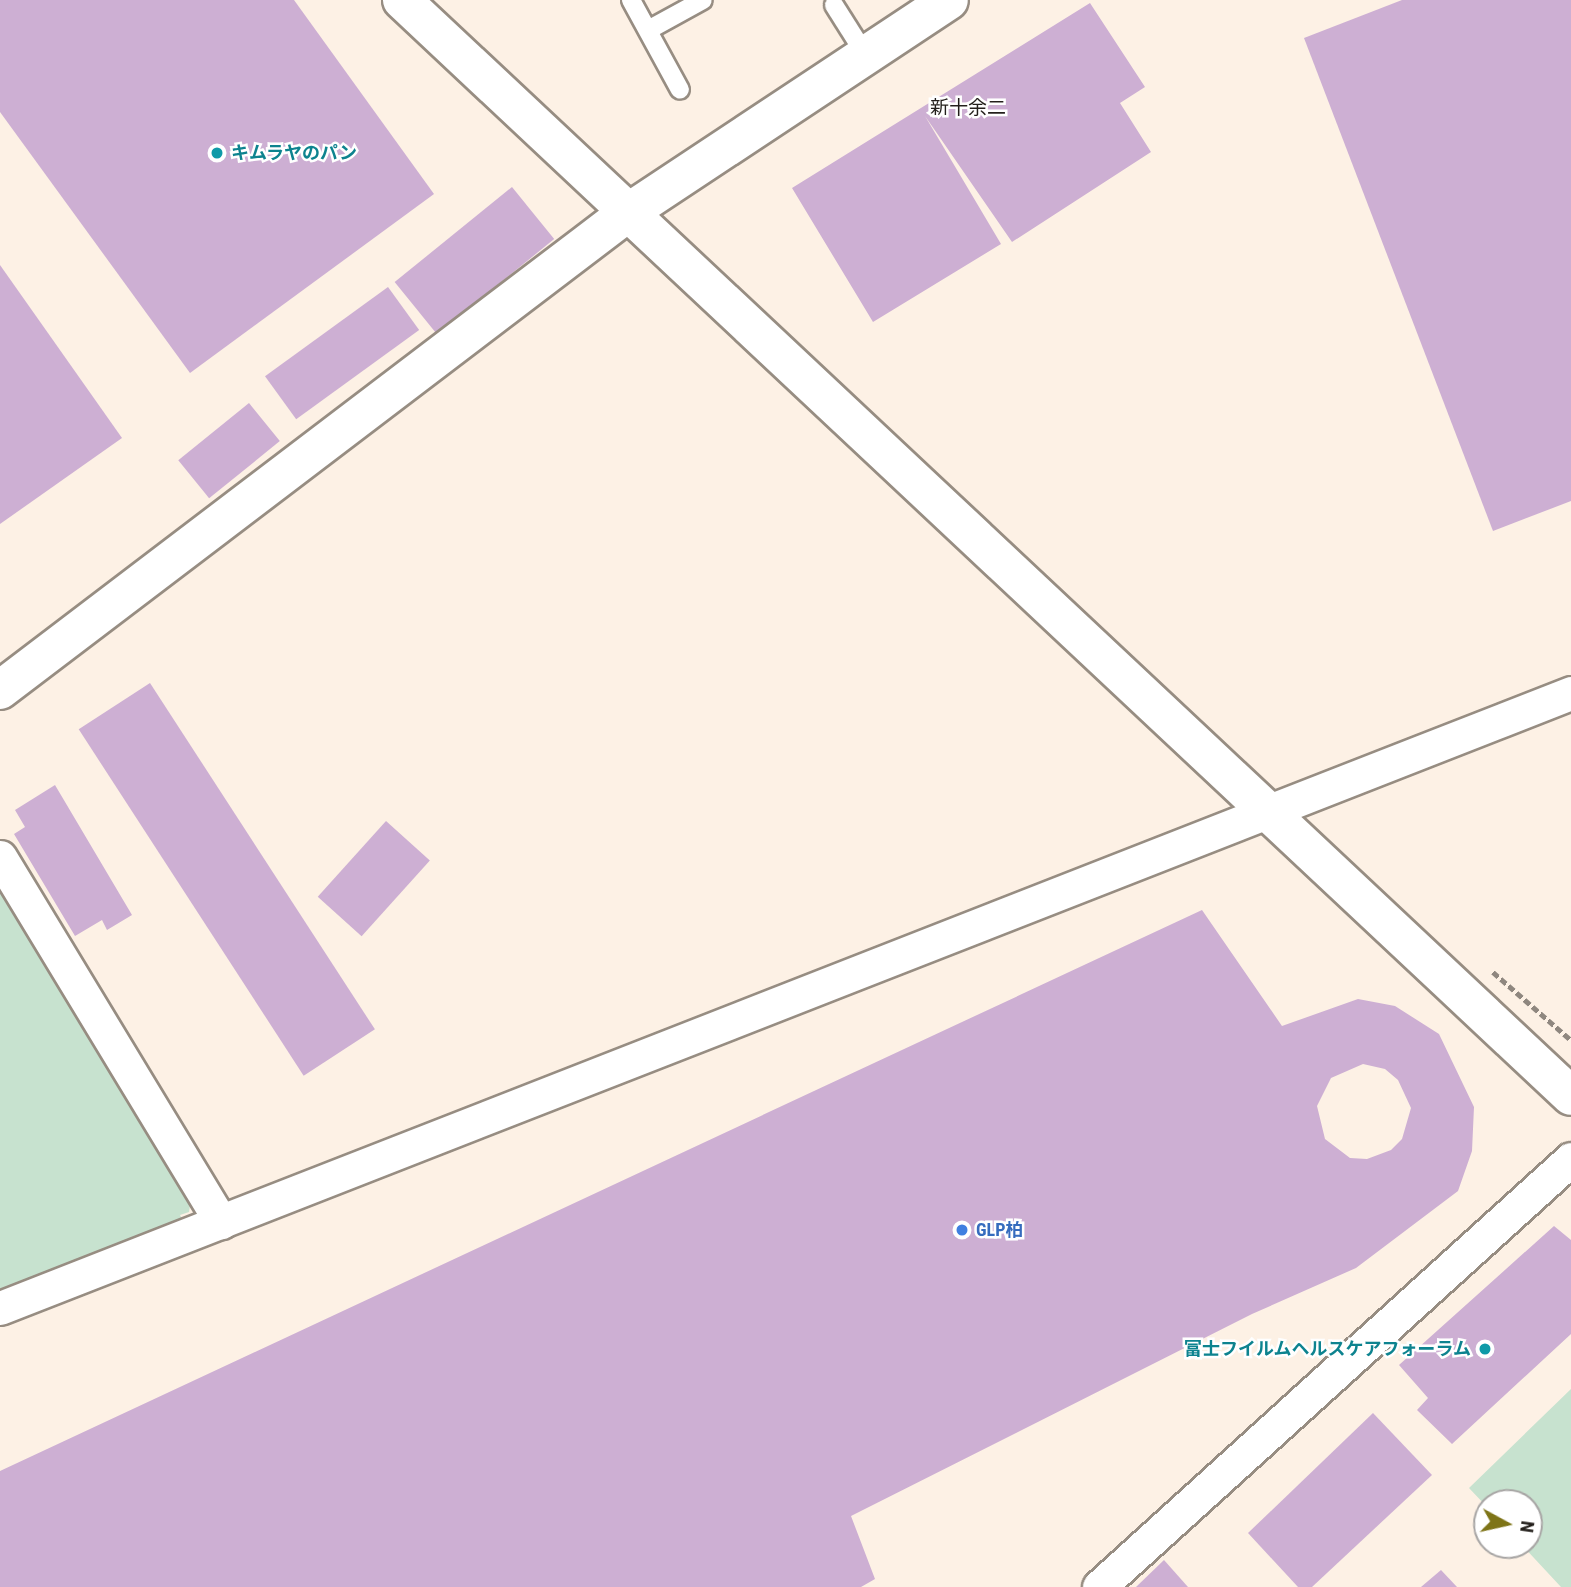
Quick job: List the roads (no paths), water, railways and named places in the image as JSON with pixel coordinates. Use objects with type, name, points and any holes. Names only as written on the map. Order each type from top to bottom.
[{"type":"street","points":[[402,0],[626,214],[1571,1096]]},
{"type":"street","points":[[0,690],[626,214],[949,0]]},
{"type":"street","points":[[0,1308],[1571,693]]},
{"type":"street","points":[[0,857],[221,1222]]},
{"type":"street","points":[[1099,1587],[1571,1159]]},
{"type":"lane","points":[[631,0],[650,29],[662,62],[680,90]]},
{"type":"lane","points":[[650,29],[703,0]]},
{"type":"lane","points":[[834,5],[865,54]]},
{"type":"place","name":"キムラヤのパン","points":[[217,153]]},
{"type":"place","name":"GLP柏","points":[[962,1230]]},
{"type":"place","name":"富士フイルムヘルスケアフォーラム","points":[[1485,1349]]},
{"type":"district","name":"新十余二","points":[[968,108]]}]
